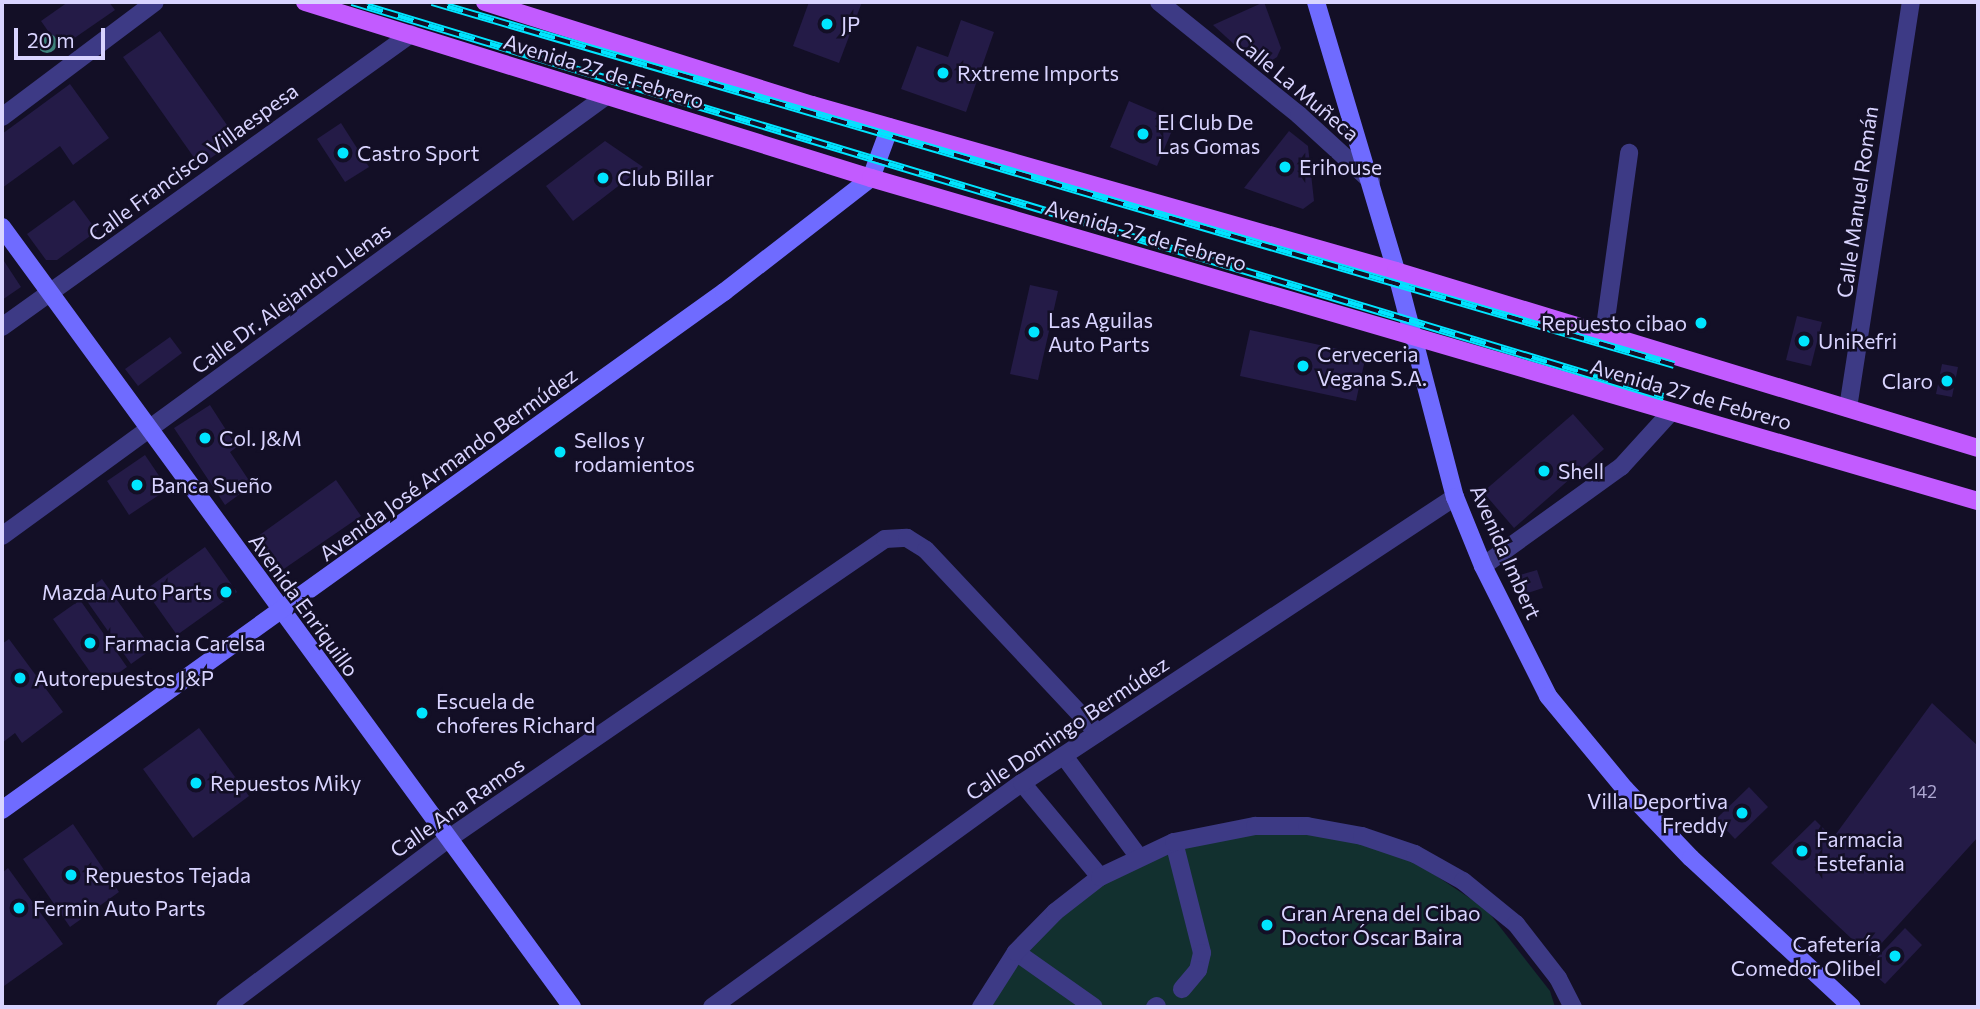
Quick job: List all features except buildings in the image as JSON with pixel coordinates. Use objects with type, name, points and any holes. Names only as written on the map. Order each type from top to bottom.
[{"type":"main road","name":"Avenida 27 de Febrero","points":[[305,2],[872,178],[1978,501]]},
{"type":"main road","name":"Avenida 27 de Febrero","points":[[497,3],[890,127],[1396,271],[1978,448]]},
{"type":"street","points":[[2,117],[155,2]]},
{"type":"street","name":"Calle La Muñeca","points":[[1159,2],[1299,115],[1371,181]]},
{"type":"street","name":"Avenida Imbert","points":[[1316,2],[1371,181],[1455,496],[1483,566],[1548,696],[1691,858],[1852,1007]]},
{"type":"street","name":"Calle Manuel Román","points":[[1849,408],[1911,2]]},
{"type":"street","name":"Calle Francisco Villaespesa","points":[[2,327],[411,34]]},
{"type":"street","name":"Calle Dr. Alejandro Llenas","points":[[2,536],[606,96]]},
{"type":"street","points":[[872,178],[890,127]]},
{"type":"street","points":[[1604,334],[1629,153]]},
{"type":"street","name":"Avenida José Armando Bermúdez","points":[[2,810],[281,614],[724,292],[872,178]]},
{"type":"street","name":"Avenida Enriquillo","points":[[2,226],[281,614],[572,1007]]},
{"type":"street","points":[[1483,566],[1621,467],[1671,412]]},
{"type":"street","name":"Calle Domingo Bermúdez","points":[[712,1007],[1023,783],[1455,496]]},
{"type":"street","name":"Calle Ana Ramos","points":[[225,1007],[448,839],[875,545],[896,537],[917,542],[926,550],[1098,733]]},
{"type":"street","points":[[1064,756],[1138,856]]},
{"type":"street","points":[[1023,783],[1100,877]]},
{"type":"street","points":[[981,1007],[1016,952],[1055,912],[1100,877],[1138,856],[1174,842],[1255,826],[1307,826],[1362,836],[1415,854],[1463,881],[1516,925],[1558,978],[1573,1007]]},
{"type":"street","points":[[1174,842],[1202,953],[1198,971],[1181,989]]},
{"type":"street","points":[[1016,952],[1094,1007]]},
{"type":"green space","name":"Gran Arena del Cibao Doctor Óscar Baira","points":[[1298,825],[1399,851],[1486,909],[1550,991],[1555,1007],[979,1007],[1098,872],[1194,832]]},
{"type":"railway","points":[[352,2],[1664,397]]},
{"type":"railway","points":[[432,2],[1674,365]]},
{"type":"place","name":"JP","points":[[827,24]]},
{"type":"place","name":"Rxtreme Imports","points":[[943,73]]},
{"type":"place","name":"El Club De Las Gomas","points":[[1143,134]]},
{"type":"place","name":"Castro Sport","points":[[343,153]]},
{"type":"place","name":"Erihouse","points":[[1285,167]]},
{"type":"place","name":"Club Billar","points":[[603,178]]},
{"type":"place","name":"Repuesto cibao","points":[[1701,323]]},
{"type":"place","name":"Las Aguilas Auto Parts","points":[[1034,332]]},
{"type":"place","name":"UniRefri","points":[[1804,341]]},
{"type":"place","name":"Cerveceria Vegana S.A.","points":[[1303,366]]},
{"type":"place","name":"Claro","points":[[1947,381]]},
{"type":"place","name":"Col. J&M","points":[[205,438]]},
{"type":"place","name":"Sellos y rodamientos","points":[[560,452]]},
{"type":"place","name":"Shell","points":[[1544,471]]},
{"type":"place","name":"Banca Sueño","points":[[137,485]]},
{"type":"place","name":"Mazda Auto Parts","points":[[226,592]]},
{"type":"place","name":"Farmacia Carelsa","points":[[90,643]]},
{"type":"place","name":"Autorepuestos J&P","points":[[20,678]]},
{"type":"place","name":"Escuela de choferes Richard","points":[[422,713]]},
{"type":"place","name":"Repuestos Miky","points":[[196,783]]},
{"type":"place","name":"Villa Deportiva Freddy","points":[[1742,813]]},
{"type":"place","name":"Farmacia Estefania","points":[[1802,851]]},
{"type":"place","name":"Repuestos Tejada","points":[[71,875]]},
{"type":"place","name":"Fermin Auto Parts","points":[[19,908]]},
{"type":"place","name":"Gran Arena del Cibao Doctor Óscar Baira","points":[[1267,925]]},
{"type":"place","name":"Cafetería Comedor Olibel","points":[[1895,956]]}]
